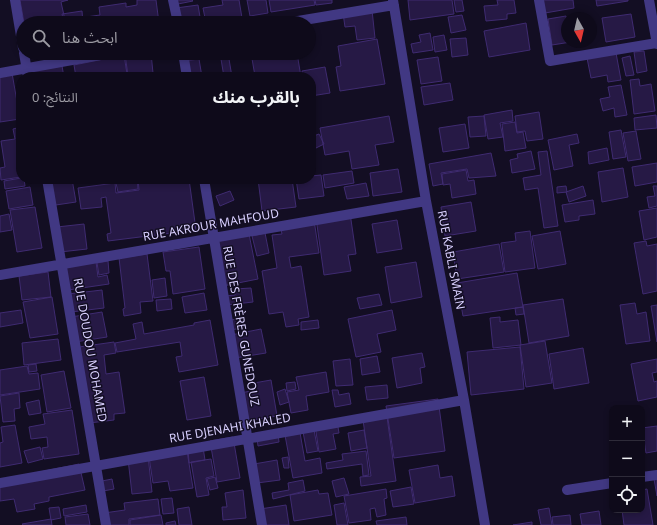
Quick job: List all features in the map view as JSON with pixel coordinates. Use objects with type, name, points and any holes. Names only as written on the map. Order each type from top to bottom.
[{"type":"street","points":[[15,0],[18,16]]},
{"type":"street","points":[[173,0],[176,16]]},
{"type":"street","points":[[539,0],[550,61],[657,43],[649,0]]},
{"type":"street","points":[[316,17],[393,3]]},
{"type":"street","name":"RUE KABLI SMAIN","points":[[393,3],[426,201],[464,400],[485,525]]},
{"type":"street","points":[[25,60],[27,72]]},
{"type":"street","points":[[31,72],[82,60]]},
{"type":"street","points":[[184,60],[186,72]]},
{"type":"street","points":[[0,73],[16,73]]},
{"type":"street","name":"RUE DOUDOU MOHAMED","points":[[47,184],[106,525]]},
{"type":"street","name":"RUE DES FRÈRES GUNEDOUZ","points":[[205,184],[262,525]]},
{"type":"street","name":"RUE AKROUR MAHFOUD","points":[[0,275],[426,201]]},
{"type":"street","name":"RUE DJENAHI KHALED","points":[[0,482],[464,400]]},
{"type":"street","points":[[645,477],[657,475]]},
{"type":"street","points":[[567,490],[609,483]]},
{"type":"building","points":[[20,0],[68,0],[61,2],[64,16],[23,16]]},
{"type":"building","points":[[137,0],[156,0],[158,16],[93,16],[100,15],[99,7],[126,3],[126,7],[137,5]]},
{"type":"building","points":[[172,0],[192,0],[193,1],[173,5]]},
{"type":"building","points":[[222,0],[239,0],[242,16],[205,16],[203,8],[223,5]]},
{"type":"building","points":[[247,0],[266,0],[268,13],[250,16]]},
{"type":"building","points":[[269,0],[314,0],[315,5],[271,12]]},
{"type":"building","points":[[315,0],[332,0],[332,3],[316,5]]},
{"type":"building","points":[[408,0],[452,0],[454,14],[410,20]]},
{"type":"building","points":[[454,0],[462,0],[464,11],[456,12]]},
{"type":"building","points":[[497,0],[514,0],[516,13],[507,14],[507,19],[486,21],[484,6],[498,5]]},
{"type":"building","points":[[543,0],[573,0],[574,8],[545,13]]},
{"type":"building","points":[[596,0],[628,0],[628,1],[597,6]]},
{"type":"building","points":[[198,5],[200,16],[177,16],[176,8]]},
{"type":"building","points":[[372,10],[375,38],[357,40],[355,26],[345,27],[343,13]]},
{"type":"building","points":[[82,11],[82,16],[62,16],[62,14]]},
{"type":"building","points":[[631,14],[635,37],[606,42],[602,18]]},
{"type":"building","points":[[462,15],[466,30],[451,33],[448,17]]},
{"type":"building","points":[[561,17],[561,44],[552,45],[548,19]]},
{"type":"building","points":[[526,23],[530,50],[489,57],[484,31]]},
{"type":"building","points":[[430,33],[433,50],[413,53],[411,44],[421,42],[419,35]]},
{"type":"building","points":[[444,35],[447,50],[435,52],[433,37]]},
{"type":"building","points":[[466,38],[468,55],[452,57],[450,39]]},
{"type":"building","points":[[377,39],[385,84],[340,91],[336,67],[341,66],[338,46]]},
{"type":"building","points":[[644,51],[647,71],[637,73],[634,52]]},
{"type":"building","points":[[616,53],[621,80],[608,82],[607,75],[591,78],[587,58]]},
{"type":"building","points":[[630,56],[634,75],[626,76],[622,58]]},
{"type":"building","points":[[438,57],[442,81],[421,84],[417,60]]},
{"type":"building","points":[[99,60],[125,60],[127,72],[75,72],[74,65]]},
{"type":"building","points":[[126,60],[152,60],[153,72],[127,72]]},
{"type":"building","points":[[199,60],[201,72],[186,72],[184,61]]},
{"type":"building","points":[[221,60],[229,60],[231,72],[223,72]]},
{"type":"building","points":[[252,60],[298,60],[300,72],[254,72]]},
{"type":"building","points":[[62,66],[63,72],[27,72]]},
{"type":"building","points":[[325,67],[330,93],[316,95],[316,72],[302,71]]},
{"type":"building","points":[[12,73],[16,96],[16,120],[0,122],[0,76]]},
{"type":"building","points":[[639,79],[640,86],[651,84],[655,111],[634,114],[630,80]]},
{"type":"building","points":[[450,83],[453,100],[424,105],[421,87]]},
{"type":"building","points":[[621,85],[627,115],[615,117],[614,108],[603,111],[600,99],[610,97],[608,87]]},
{"type":"building","points":[[512,110],[513,121],[500,123],[503,137],[488,139],[484,115]]},
{"type":"building","points":[[539,112],[543,139],[527,141],[525,131],[517,132],[515,116]]},
{"type":"building","points":[[656,115],[657,128],[635,130],[634,118]]},
{"type":"building","points":[[389,116],[394,142],[375,145],[379,165],[352,169],[349,151],[325,155],[320,128]]},
{"type":"building","points":[[484,116],[486,136],[470,137],[468,117]]},
{"type":"building","points":[[515,122],[517,133],[523,132],[526,148],[505,151],[502,124]]},
{"type":"building","points":[[465,124],[469,148],[443,152],[439,128]]},
{"type":"building","points":[[16,128],[16,178],[1,180],[0,168],[5,167],[1,141],[15,139],[13,129]]},
{"type":"building","points":[[621,130],[626,157],[613,159],[609,132]]},
{"type":"building","points":[[636,131],[641,159],[628,161],[623,133]]},
{"type":"building","points":[[319,134],[324,144],[316,148],[316,135]]},
{"type":"building","points":[[577,134],[579,143],[569,145],[573,166],[554,170],[548,140]]},
{"type":"building","points":[[607,148],[609,160],[589,164],[588,152]]},
{"type":"building","points":[[531,151],[535,169],[512,173],[510,160],[518,158],[517,154]]},
{"type":"building","points":[[547,151],[558,226],[544,228],[538,188],[525,190],[523,178],[541,175],[538,152]]},
{"type":"building","points":[[491,153],[496,176],[469,178],[467,169],[441,173],[443,184],[433,186],[429,164]]},
{"type":"building","points":[[657,163],[657,182],[635,186],[632,167]]},
{"type":"building","points":[[623,168],[628,197],[602,202],[598,172]]},
{"type":"building","points":[[398,169],[402,192],[373,196],[370,173]]},
{"type":"building","points":[[466,170],[468,181],[474,180],[476,194],[452,198],[450,184],[443,185],[442,174]]},
{"type":"building","points":[[352,171],[354,183],[325,188],[323,175]]},
{"type":"building","points":[[321,175],[324,196],[299,199],[297,184],[316,184],[316,176]]},
{"type":"building","points":[[16,179],[16,184],[25,184],[25,186],[5,189],[4,181]]},
{"type":"building","points":[[366,183],[369,196],[347,199],[344,187]]},
{"type":"building","points":[[46,184],[73,184],[76,202],[49,206]]},
{"type":"building","points":[[115,184],[116,193],[139,190],[138,184],[190,184],[196,230],[108,241],[107,234],[111,233],[106,197],[101,198],[102,207],[81,209],[78,188]]},
{"type":"building","points":[[116,184],[138,184],[138,189],[118,192]]},
{"type":"building","points":[[259,184],[293,184],[296,207],[262,211]]},
{"type":"building","points":[[566,186],[567,192],[557,193],[557,187]]},
{"type":"building","points":[[583,186],[586,196],[569,202],[566,192]]},
{"type":"building","points":[[653,186],[657,186],[657,206],[649,208],[647,197],[655,196]]},
{"type":"building","points":[[30,187],[33,205],[9,209],[6,191]]},
{"type":"building","points":[[230,191],[234,200],[220,206],[216,196]]},
{"type":"building","points":[[593,200],[595,214],[579,216],[579,220],[565,222],[562,205]]},
{"type":"building","points":[[471,202],[476,231],[445,236],[441,207]]},
{"type":"building","points":[[35,207],[42,248],[17,252],[10,210]]},
{"type":"building","points":[[657,208],[657,237],[644,240],[639,211]]},
{"type":"building","points":[[350,213],[356,254],[348,255],[351,271],[324,275],[316,218]]},
{"type":"building","points":[[9,214],[12,230],[0,232],[0,216]]},
{"type":"building","points":[[314,220],[319,253],[289,257],[291,268],[301,266],[309,317],[298,319],[299,325],[286,327],[283,312],[269,314],[262,271],[277,268],[272,235],[282,234],[280,225]]},
{"type":"building","points":[[397,220],[402,249],[377,253],[372,224]]},
{"type":"building","points":[[84,224],[87,249],[60,252],[57,227]]},
{"type":"building","points":[[530,231],[535,268],[505,272],[501,243],[516,241],[515,233]]},
{"type":"building","points":[[560,231],[566,264],[538,269],[532,236]]},
{"type":"building","points":[[265,233],[269,253],[257,256],[252,236]]},
{"type":"building","points":[[249,234],[258,279],[223,286],[215,240]]},
{"type":"building","points":[[646,241],[647,246],[657,244],[657,291],[643,294],[634,243]]},
{"type":"building","points":[[499,244],[504,272],[457,279],[453,252]]},
{"type":"building","points":[[199,247],[205,289],[173,294],[170,271],[166,271],[163,252]]},
{"type":"building","points":[[147,254],[153,301],[140,302],[141,313],[124,316],[123,309],[125,308],[119,258]]},
{"type":"building","points":[[108,261],[109,273],[99,275],[97,263]]},
{"type":"building","points":[[96,262],[98,277],[107,275],[109,284],[68,290],[64,267]]},
{"type":"building","points":[[416,262],[422,297],[391,303],[385,267]]},
{"type":"building","points":[[48,272],[51,297],[22,300],[19,276]]},
{"type":"building","points":[[517,273],[523,307],[463,316],[457,283]]},
{"type":"building","points":[[165,278],[167,296],[154,298],[152,280]]},
{"type":"building","points":[[251,288],[253,302],[227,305],[226,296],[235,295],[235,289]]},
{"type":"building","points":[[102,290],[104,308],[71,312],[68,294]]},
{"type":"building","points":[[204,293],[207,310],[185,313],[182,297]]},
{"type":"building","points":[[379,294],[382,305],[360,309],[357,298]]},
{"type":"building","points":[[52,297],[58,334],[30,338],[23,302]]},
{"type":"building","points":[[171,299],[172,309],[157,311],[156,300]]},
{"type":"building","points":[[563,299],[569,336],[529,343],[523,305]]},
{"type":"building","points":[[635,303],[637,314],[646,312],[650,341],[626,344],[620,305]]},
{"type":"building","points":[[657,305],[657,342],[651,306]]},
{"type":"building","points":[[523,307],[524,314],[516,315],[515,308]]},
{"type":"building","points":[[21,310],[23,323],[0,327],[0,313]]},
{"type":"building","points":[[392,310],[396,330],[377,334],[381,352],[356,357],[348,319]]},
{"type":"building","points":[[102,312],[107,337],[75,342],[71,317]]},
{"type":"building","points":[[500,317],[500,322],[518,320],[521,345],[493,348],[490,318]]},
{"type":"building","points":[[240,319],[241,328],[231,330],[230,320]]},
{"type":"building","points":[[210,320],[218,365],[179,372],[176,357],[182,356],[180,342],[117,352],[115,343],[136,339],[133,324],[142,322],[144,334],[194,325],[194,323]]},
{"type":"building","points":[[318,320],[319,328],[301,330],[301,322]]},
{"type":"building","points":[[261,329],[266,353],[235,358],[231,335]]},
{"type":"building","points":[[58,339],[61,360],[24,365],[22,343]]},
{"type":"building","points":[[545,341],[552,383],[526,387],[520,345]]},
{"type":"building","points":[[114,342],[116,353],[104,355],[106,374],[119,372],[125,413],[114,414],[114,420],[89,423],[79,347]]},
{"type":"building","points":[[520,347],[524,389],[471,395],[467,352]]},
{"type":"building","points":[[583,348],[589,383],[554,389],[549,354]]},
{"type":"building","points":[[422,353],[425,367],[420,368],[422,383],[397,388],[392,358]]},
{"type":"building","points":[[377,356],[380,372],[362,375],[360,359]]},
{"type":"building","points":[[350,359],[353,385],[336,386],[333,361]]},
{"type":"building","points":[[657,359],[657,372],[652,373],[654,382],[657,381],[657,397],[638,401],[631,364]]},
{"type":"building","points":[[36,364],[37,371],[29,372],[28,365]]},
{"type":"building","points":[[27,366],[29,374],[38,373],[40,389],[0,395],[0,370]]},
{"type":"building","points":[[64,371],[71,408],[47,412],[41,375]]},
{"type":"building","points":[[326,372],[329,392],[306,396],[308,410],[291,413],[287,392],[299,390],[296,377]]},
{"type":"building","points":[[204,377],[211,416],[187,420],[180,381]]},
{"type":"building","points":[[271,380],[277,416],[246,421],[241,393],[255,390],[254,383]]},
{"type":"building","points":[[295,382],[296,389],[287,391],[286,383]]},
{"type":"building","points":[[387,385],[388,398],[367,400],[365,387]]},
{"type":"building","points":[[285,389],[289,402],[280,405],[277,392]]},
{"type":"building","points":[[332,390],[338,390],[339,395],[349,393],[351,404],[335,407]]},
{"type":"building","points":[[19,393],[20,408],[14,409],[15,421],[3,422],[0,396]]},
{"type":"building","points":[[438,399],[445,451],[394,458],[386,406]]},
{"type":"building","points":[[39,400],[41,413],[29,415],[26,403]]},
{"type":"building","points":[[72,410],[79,454],[44,459],[42,448],[48,447],[47,437],[31,439],[29,427],[45,424],[43,414]]},
{"type":"building","points":[[387,417],[396,481],[361,486],[360,477],[371,476],[363,420]]},
{"type":"building","points":[[337,421],[339,433],[333,434],[336,449],[319,452],[315,425]]},
{"type":"building","points":[[15,425],[22,463],[0,467],[0,443],[3,442],[1,427]]},
{"type":"building","points":[[657,426],[657,451],[646,453],[645,428]]},
{"type":"building","points":[[299,427],[305,461],[320,458],[322,473],[293,478],[284,430]]},
{"type":"building","points":[[314,430],[318,451],[307,453],[303,432]]},
{"type":"building","points":[[364,430],[367,448],[351,451],[348,433]]},
{"type":"building","points":[[278,434],[279,442],[258,446],[257,438]]},
{"type":"building","points":[[233,437],[240,478],[217,482],[210,441]]},
{"type":"building","points":[[40,447],[43,459],[28,463],[24,451]]},
{"type":"building","points":[[203,447],[205,460],[189,463],[188,449]]},
{"type":"building","points":[[187,451],[193,488],[170,491],[168,481],[153,483],[149,457]]},
{"type":"building","points":[[366,451],[369,475],[363,476],[362,464],[327,469],[326,463],[343,460],[342,454]]},
{"type":"building","points":[[148,456],[152,492],[132,494],[128,459]]},
{"type":"building","points":[[288,457],[289,468],[284,468],[282,458]]},
{"type":"building","points":[[211,459],[214,476],[206,478],[209,495],[197,497],[191,462]]},
{"type":"building","points":[[277,460],[280,480],[257,483],[254,464]]},
{"type":"building","points":[[79,464],[85,490],[49,497],[49,501],[34,504],[35,509],[17,512],[14,499],[0,501],[0,480]]},
{"type":"building","points":[[438,465],[440,478],[452,476],[455,496],[415,503],[409,470]]},
{"type":"building","points":[[215,477],[218,488],[210,490],[207,479]]},
{"type":"building","points":[[344,478],[349,494],[336,497],[332,481]]},
{"type":"building","points":[[112,479],[114,489],[103,491],[102,481]]},
{"type":"building","points":[[654,479],[657,479],[657,496]]},
{"type":"building","points":[[303,480],[305,491],[273,499],[272,493],[289,490],[288,483]]},
{"type":"building","points":[[411,487],[414,504],[393,507],[390,491]]},
{"type":"building","points":[[386,489],[387,498],[384,499],[386,515],[377,517],[375,508],[370,509],[371,520],[349,523],[344,496]]},
{"type":"building","points":[[645,489],[647,489],[653,525],[624,525],[622,513],[645,513]]},
{"type":"building","points":[[243,490],[246,518],[223,520],[222,507],[227,507],[225,493]]},
{"type":"building","points":[[318,490],[319,494],[328,493],[332,515],[294,521],[290,495]]},
{"type":"building","points":[[172,498],[174,513],[163,514],[161,499]]},
{"type":"building","points":[[158,499],[160,515],[129,519],[129,525],[105,525],[104,513],[125,510],[124,503]]},
{"type":"building","points":[[344,503],[348,525],[337,525],[334,505]]},
{"type":"building","points":[[86,505],[87,512],[64,516],[63,509]]},
{"type":"building","points":[[286,505],[289,525],[263,525],[260,509]]},
{"type":"building","points":[[59,507],[61,518],[51,520],[49,508]]},
{"type":"building","points":[[189,507],[192,525],[179,525],[177,509]]},
{"type":"building","points":[[549,508],[552,525],[541,525],[538,510]]},
{"type":"building","points":[[599,511],[601,525],[582,525],[580,514]]},
{"type":"building","points":[[88,514],[90,525],[66,525],[65,517]]},
{"type":"building","points":[[161,515],[163,525],[130,525],[130,520]]},
{"type":"building","points":[[570,515],[571,525],[553,525],[552,517]]},
{"type":"building","points":[[406,517],[407,525],[377,525],[376,521]]},
{"type":"building","points":[[51,519],[52,525],[22,524]]},
{"type":"building","points":[[175,521],[176,525],[166,525],[166,523]]},
{"type":"building","points":[[532,522],[532,525],[513,525]]}]
